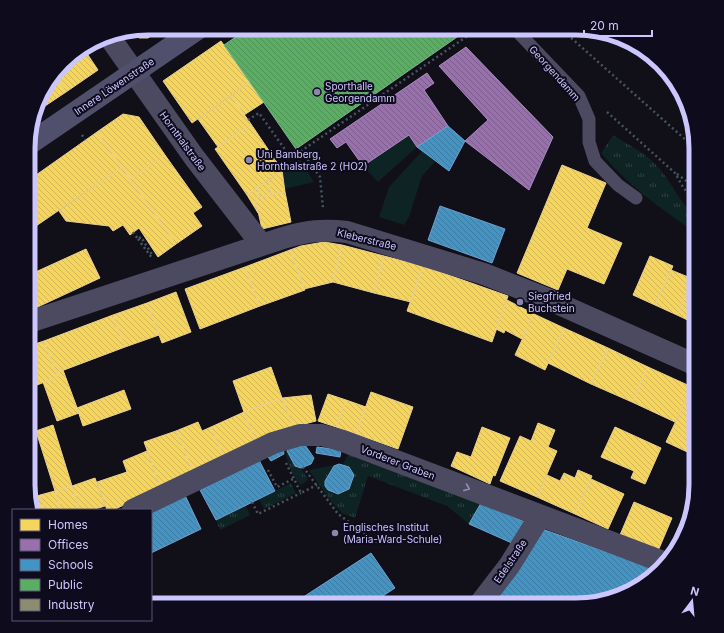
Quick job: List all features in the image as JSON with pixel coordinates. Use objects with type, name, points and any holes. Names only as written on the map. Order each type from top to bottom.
[{"type":"street","name":"Innere Löwenstraße","points":[[36,140],[189,35]]},
{"type":"street","name":"Hornthalstraße","points":[[112,41],[194,157],[262,245]]},
{"type":"street","name":"Kleberstraße","points":[[35,320],[306,231],[324,230],[347,232],[484,274],[550,300],[689,362]]},
{"type":"street","name":"Vorderer Graben","points":[[135,509],[273,443],[300,436],[322,435],[343,441],[660,561]]},
{"type":"street","name":"Edelstraße","points":[[484,598],[509,566],[540,516]]},
{"type":"lane","name":"Georgendamm","points":[[521,35],[579,96],[589,119],[589,142],[595,161],[618,185],[636,198]]},
{"type":"path","points":[[248,120],[259,113],[291,158],[469,35]]},
{"type":"path","points":[[568,35],[689,143]]},
{"type":"path","points":[[579,96],[595,102],[675,173],[689,183]]},
{"type":"path","points":[[302,151],[320,177],[324,230]]},
{"type":"path","points":[[675,173],[689,195]]},
{"type":"path","points":[[133,232],[138,239],[151,257],[154,255],[141,237],[138,239]]},
{"type":"path","points":[[282,457],[301,493]]},
{"type":"path","points":[[266,465],[277,487],[293,479]]},
{"type":"path","points":[[303,467],[338,514],[377,542]]},
{"type":"path","points":[[252,502],[258,514],[317,485]]},
{"type":"green space","points":[[409,135],[417,147],[378,182],[363,166]]},
{"type":"green space","points":[[613,135],[644,154],[665,175],[689,210],[689,228],[658,206],[622,176],[601,153]]},
{"type":"green space","points":[[422,151],[435,162],[422,176],[409,217],[404,225],[379,217],[389,187]]},
{"type":"green space","points":[[299,158],[314,182],[285,189],[282,170]]},
{"type":"green space","points":[[288,446],[287,451],[294,466],[301,468],[308,480],[301,485],[292,472],[288,462],[285,447]]},
{"type":"green space","points":[[350,451],[481,503],[469,524],[447,506],[368,476],[355,518],[342,513],[329,499],[309,470],[339,464],[329,473],[325,486],[332,493],[345,491],[349,488],[353,478],[352,472],[343,464]]},
{"type":"green space","points":[[291,483],[296,493],[264,509],[259,499]]},
{"type":"green space","points":[[246,506],[250,515],[220,530],[216,520]]},
{"type":"building: Homes","points":[[137,35],[152,35],[148,38],[139,38]]},
{"type":"building: Homes","points":[[221,41],[250,82],[192,123],[163,81]]},
{"type":"building: Homes","points":[[87,53],[98,70],[66,92],[57,80],[73,63]]},
{"type":"building: Homes","points":[[57,80],[66,92],[43,107]]},
{"type":"building: Homes","points":[[250,82],[264,102],[244,115],[231,96]]},
{"type":"building: Homes","points":[[231,96],[251,124],[218,147],[198,119]]},
{"type":"building: Homes","points":[[123,114],[139,117],[165,155],[130,179],[97,132]]},
{"type":"building: Homes","name":"Uni Bamberg, Hornthalstraße 2 (HO2)","points":[[251,124],[282,170],[247,195],[215,149]]},
{"type":"building: Homes","points":[[97,132],[122,167],[36,226],[35,176]]},
{"type":"building: Homes","points":[[165,155],[202,207],[193,213],[202,226],[176,244],[130,179]]},
{"type":"building: Homes","points":[[562,165],[606,183],[587,228],[622,243],[604,284],[567,269],[558,290],[517,273]]},
{"type":"building: Homes","points":[[122,167],[176,244],[158,257],[139,228],[130,235],[123,225],[113,231],[109,226],[66,221],[59,211]]},
{"type":"building: Homes","points":[[282,170],[285,192],[271,195],[269,180]]},
{"type":"building: Homes","points":[[269,180],[271,195],[259,197],[258,187]]},
{"type":"building: Homes","points":[[258,187],[259,197],[255,198],[258,213],[247,195]]},
{"type":"building: Homes","points":[[285,192],[291,222],[262,229],[255,198]]},
{"type":"building: Homes","points":[[324,242],[342,245],[333,282],[304,289],[290,250],[301,246]]},
{"type":"building: Homes","points":[[342,245],[384,256],[374,293],[333,282]]},
{"type":"building: Homes","points":[[86,249],[100,278],[35,308],[35,272]]},
{"type":"building: Homes","points":[[290,250],[305,290],[260,306],[245,267]]},
{"type":"building: Homes","points":[[384,256],[423,266],[411,302],[374,293]]},
{"type":"building: Homes","points":[[650,256],[673,266],[655,305],[633,295]]},
{"type":"building: Homes","points":[[423,266],[508,296],[492,342],[407,311]]},
{"type":"building: Homes","points":[[245,267],[260,306],[200,329],[185,289]]},
{"type":"building: Homes","points":[[671,270],[689,277],[689,288],[677,315],[655,305]]},
{"type":"building: Homes","points":[[689,288],[689,321],[677,315]]},
{"type":"building: Homes","points":[[176,292],[191,332],[162,343],[147,303]]},
{"type":"building: Homes","points":[[507,300],[534,314],[522,339],[505,330],[504,333],[496,329]]},
{"type":"building: Homes","points":[[147,303],[159,335],[125,347],[113,315]]},
{"type":"building: Homes","points":[[534,314],[564,328],[545,370],[515,355]]},
{"type":"building: Homes","points":[[113,315],[125,347],[56,373],[44,341]]},
{"type":"building: Homes","points":[[564,328],[608,348],[591,384],[548,363]]},
{"type":"building: Homes","points":[[44,341],[58,377],[35,386],[35,344]]},
{"type":"building: Homes","points":[[608,348],[648,367],[632,402],[591,384]]},
{"type":"building: Homes","points":[[271,367],[282,398],[244,412],[233,381]]},
{"type":"building: Homes","points":[[648,367],[689,386],[689,393],[675,422],[632,402]]},
{"type":"building: Homes","points":[[63,370],[79,413],[57,421],[43,382],[58,377],[56,373]]},
{"type":"building: Homes","points":[[124,390],[131,409],[83,426],[77,408]]},
{"type":"building: Homes","points":[[371,392],[413,407],[398,449],[356,434]]},
{"type":"building: Homes","points":[[689,393],[689,453],[666,442]]},
{"type":"building: Homes","points":[[328,394],[346,400],[336,427],[318,421]]},
{"type":"building: Homes","points":[[311,395],[316,421],[293,427],[282,398]]},
{"type":"building: Homes","points":[[282,398],[293,427],[256,443],[244,412]]},
{"type":"building: Homes","points":[[346,400],[366,407],[356,434],[336,427]]},
{"type":"building: Homes","points":[[244,412],[256,443],[225,460],[211,427]]},
{"type":"building: Homes","points":[[198,422],[202,431],[211,427],[225,460],[194,473],[176,431]]},
{"type":"building: Homes","points":[[538,423],[555,430],[548,447],[557,451],[537,497],[500,481],[520,436],[531,441]]},
{"type":"building: Homes","points":[[53,425],[72,486],[55,491],[36,431]]},
{"type":"building: Homes","points":[[482,427],[510,438],[495,476],[493,475],[490,484],[451,466],[457,452],[471,457]]},
{"type":"building: Homes","points":[[615,427],[661,448],[645,484],[631,478],[634,471],[601,457]]},
{"type":"building: Homes","points":[[176,431],[194,473],[161,488],[144,442]]},
{"type":"building: Homes","points":[[147,451],[161,488],[115,509],[107,509],[97,482],[127,472],[123,461]]},
{"type":"building: Homes","points":[[578,470],[592,476],[575,514],[537,497],[547,475],[560,481],[564,473],[575,478]]},
{"type":"building: Homes","points":[[95,478],[105,506],[95,509],[80,509],[72,486]]},
{"type":"building: Homes","points":[[591,479],[624,494],[608,529],[575,514]]},
{"type":"building: Homes","points":[[72,486],[80,509],[61,509],[55,491]]},
{"type":"building: Homes","points":[[55,491],[61,509],[45,509],[40,495]]},
{"type":"building: Homes","points":[[40,495],[45,509],[38,509],[36,497]]},
{"type":"building: Homes","points":[[634,502],[672,518],[658,551],[620,535]]},
{"type":"building: Offices","points":[[466,47],[553,137],[529,190],[465,141],[488,120],[439,66]]},
{"type":"building: Offices","points":[[427,73],[434,83],[424,90],[448,126],[417,147],[409,135],[363,166],[346,142],[337,148],[330,139]]},
{"type":"building: Schools","points":[[448,126],[465,141],[449,171],[417,147]]},
{"type":"building: Schools","points":[[440,206],[505,229],[492,263],[428,240]]},
{"type":"building: Schools","points":[[305,445],[314,458],[311,464],[301,468],[295,466],[287,451],[288,446]]},
{"type":"building: Schools","points":[[283,447],[284,454],[271,461],[265,453]]},
{"type":"building: Schools","points":[[317,447],[341,450],[340,457],[316,453]]},
{"type":"building: Schools","points":[[259,460],[275,491],[216,520],[200,490]]},
{"type":"building: Schools","points":[[339,464],[349,467],[354,475],[349,489],[338,494],[328,490],[325,486],[325,481],[334,466]]},
{"type":"building: Schools","points":[[183,491],[201,529],[152,553],[152,509]]},
{"type":"building: Schools","points":[[481,503],[525,522],[514,544],[469,524]]},
{"type":"building: Schools","points":[[542,529],[653,568],[633,583],[613,592],[598,596],[584,598],[494,598]]},
{"type":"building: Schools","points":[[371,553],[395,588],[380,598],[302,598]]},
{"type":"building: Public","name":"Sporthalle Georgendamm","points":[[239,35],[460,35],[296,149],[224,45]]},
{"type":"building: Industry","points":[[683,517],[684,517],[676,538],[674,537]]},
{"type":"place","name":"Sporthalle Georgendamm","points":[[317,92]]},
{"type":"place","name":"Uni Bamberg, Hornthalstraße 2 (HO2)","points":[[249,160]]},
{"type":"place","name":"Siegfried Buchstein","points":[[520,302]]},
{"type":"place","name":"Englisches Institut (Maria-Ward-Schule)","points":[[335,533]]}]
